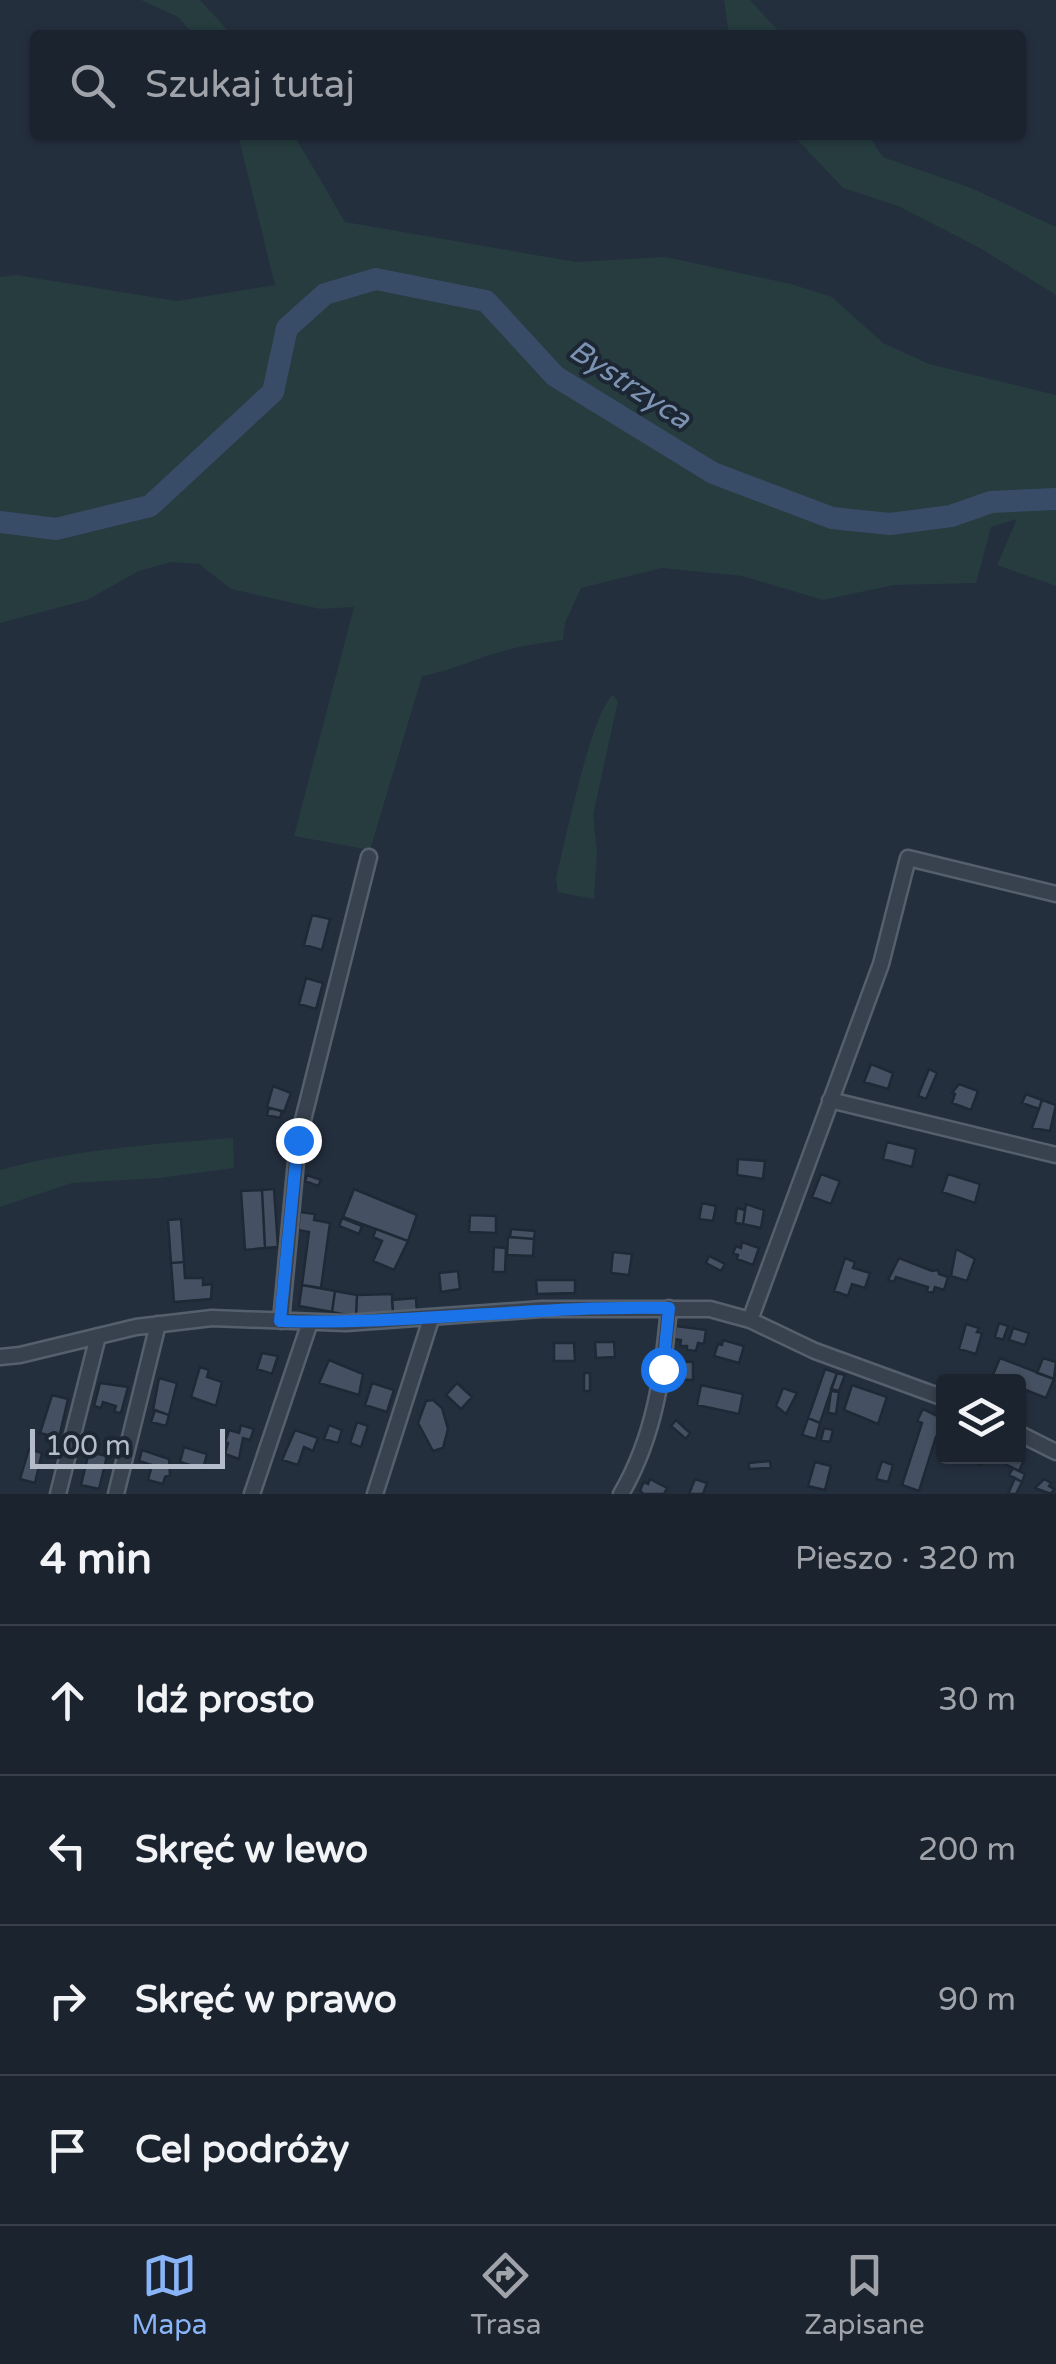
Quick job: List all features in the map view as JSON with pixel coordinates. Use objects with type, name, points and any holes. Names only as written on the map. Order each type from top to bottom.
[{"type":"street","points":[[280,1321],[298,1140],[369,857]]},
{"type":"street","points":[[750,1320],[881,964],[908,858],[1056,894]]},
{"type":"street","points":[[830,1100],[1056,1155]]},
{"type":"street","points":[[620,1494],[650,1433],[663,1369],[669,1308]]},
{"type":"street","points":[[0,1357],[158,1324],[212,1318],[346,1324],[542,1309],[710,1309],[750,1320],[816,1351],[936,1395]]},
{"type":"street","points":[[375,1494],[431,1319]]},
{"type":"street","points":[[252,1494],[310,1322]]},
{"type":"street","points":[[116,1494],[158,1324]]},
{"type":"street","points":[[58,1494],[98,1336]]},
{"type":"street","points":[[1026,1437],[1056,1452]]},
{"type":"green space","points":[[141,0],[200,0],[227,30],[190,30],[178,17]]},
{"type":"green space","points":[[724,0],[750,0],[777,30],[728,30]]},
{"type":"green space","points":[[239,140],[297,140],[345,222],[576,262],[666,257],[791,284],[832,297],[883,343],[929,364],[1056,395],[1056,586],[997,565],[1017,519],[991,527],[976,583],[894,585],[823,600],[742,576],[662,568],[581,588],[565,623],[563,640],[514,648],[422,676],[370,850],[294,836],[354,607],[320,609],[231,589],[199,564],[171,562],[139,571],[87,600],[0,623],[0,277],[16,275],[177,301],[275,285]]},
{"type":"green space","points":[[798,140],[871,140],[883,157],[971,188],[1056,227],[1056,295],[980,248],[898,206],[843,188]]},
{"type":"green space","points":[[613,695],[618,701],[593,815],[597,851],[594,899],[558,892],[556,878],[588,751]]},
{"type":"green space","points":[[233,1138],[234,1168],[159,1178],[72,1183],[0,1207],[0,1170],[86,1152]]},
{"type":"building","points":[[312,915],[330,919],[322,950],[304,945]]},
{"type":"building","points":[[306,978],[323,983],[316,1009],[299,1004]]},
{"type":"building","points":[[871,1064],[893,1073],[888,1089],[864,1082]]},
{"type":"building","points":[[929,1069],[937,1073],[926,1099],[918,1096]]},
{"type":"building","points":[[959,1084],[978,1091],[971,1110],[952,1103],[952,1093]]},
{"type":"building","points":[[273,1086],[291,1093],[284,1112],[267,1107]]},
{"type":"building","points":[[1026,1094],[1042,1100],[1039,1109],[1022,1103]]},
{"type":"building","points":[[1042,1100],[1056,1105],[1050,1131],[1032,1128]]},
{"type":"building","points":[[269,1108],[282,1111],[280,1118],[267,1115]]},
{"type":"building","points":[[887,1142],[916,1149],[912,1167],[883,1159]]},
{"type":"building","points":[[738,1159],[765,1161],[763,1179],[737,1175]]},
{"type":"building","points":[[821,1174],[840,1181],[831,1204],[812,1197]]},
{"type":"building","points":[[948,1174],[980,1184],[975,1203],[942,1192]]},
{"type":"building","points":[[307,1175],[321,1180],[318,1186],[305,1181]]},
{"type":"building","points":[[274,1189],[278,1247],[265,1248],[262,1190]]},
{"type":"building","points":[[354,1189],[417,1215],[408,1241],[343,1217]]},
{"type":"building","points":[[262,1190],[265,1248],[245,1250],[241,1191]]},
{"type":"building","points":[[702,1203],[716,1206],[713,1221],[699,1219]]},
{"type":"building","points":[[746,1204],[764,1210],[761,1228],[743,1224]]},
{"type":"building","points":[[737,1208],[745,1210],[743,1224],[735,1223]]},
{"type":"building","points":[[300,1212],[315,1214],[314,1220],[330,1223],[321,1288],[302,1285],[309,1232],[298,1230]]},
{"type":"building","points":[[470,1215],[496,1216],[496,1233],[469,1232]]},
{"type":"building","points":[[342,1218],[362,1226],[359,1234],[339,1226]]},
{"type":"building","points":[[181,1219],[184,1262],[171,1263],[168,1220]]},
{"type":"building","points":[[376,1229],[408,1241],[394,1270],[373,1261],[382,1241],[373,1237]]},
{"type":"building","points":[[511,1229],[535,1231],[534,1239],[510,1237]]},
{"type":"building","points":[[508,1237],[534,1239],[533,1256],[507,1255]]},
{"type":"building","points":[[742,1242],[759,1248],[753,1265],[737,1259],[738,1255],[733,1253],[736,1246],[741,1248]]},
{"type":"building","points":[[494,1247],[506,1248],[505,1272],[493,1272]]},
{"type":"building","points":[[956,1249],[975,1259],[967,1281],[951,1276]]},
{"type":"building","points":[[613,1252],[632,1254],[629,1275],[611,1273]]},
{"type":"building","points":[[709,1256],[725,1264],[721,1271],[706,1263]]},
{"type":"building","points":[[845,1258],[855,1262],[853,1268],[870,1273],[865,1288],[852,1284],[848,1296],[834,1291]]},
{"type":"building","points":[[899,1258],[948,1277],[944,1290],[935,1287],[933,1293],[927,1291],[928,1287],[896,1277],[894,1282],[888,1280]]},
{"type":"building","points":[[184,1262],[185,1278],[203,1278],[203,1285],[212,1284],[211,1299],[174,1302],[171,1263]]},
{"type":"building","points":[[458,1271],[460,1289],[441,1292],[439,1273]]},
{"type":"building","points":[[536,1280],[575,1280],[575,1293],[537,1294]]},
{"type":"building","points":[[302,1285],[335,1291],[332,1312],[299,1306]]},
{"type":"building","points":[[335,1291],[357,1295],[356,1317],[332,1312]]},
{"type":"building","points":[[392,1294],[393,1314],[356,1317],[357,1295]]},
{"type":"building","points":[[416,1298],[417,1313],[393,1314],[392,1300]]},
{"type":"building","points":[[999,1323],[1008,1326],[1003,1340],[995,1337]]},
{"type":"building","points":[[966,1324],[982,1333],[976,1354],[959,1349]]},
{"type":"building","points":[[676,1326],[706,1330],[704,1344],[698,1343],[696,1351],[680,1346],[681,1340],[674,1339]]},
{"type":"building","points":[[1013,1328],[1029,1333],[1025,1345],[1009,1340]]},
{"type":"building","points":[[723,1340],[744,1346],[739,1363],[714,1356]]},
{"type":"building","points":[[595,1342],[614,1342],[615,1357],[596,1358]]},
{"type":"building","points":[[554,1343],[574,1343],[575,1361],[554,1361]]},
{"type":"building","points":[[262,1353],[278,1356],[272,1374],[257,1369]]},
{"type":"building","points":[[1000,1358],[1054,1379],[1046,1398],[1026,1390],[1026,1374],[993,1374]]},
{"type":"building","points":[[1043,1358],[1056,1362],[1054,1379],[1037,1373]]},
{"type":"building","points":[[329,1360],[363,1374],[359,1395],[319,1383]]},
{"type":"building","points":[[673,1361],[693,1362],[693,1380],[672,1379]]},
{"type":"building","points":[[200,1367],[209,1370],[207,1377],[222,1382],[216,1406],[191,1397]]},
{"type":"building","points":[[825,1369],[837,1373],[820,1423],[808,1418]]},
{"type":"building","points":[[584,1373],[590,1373],[590,1391],[584,1391]]},
{"type":"building","points":[[837,1373],[845,1375],[839,1391],[831,1389]]},
{"type":"building","points":[[159,1378],[177,1383],[169,1415],[153,1410]]},
{"type":"building","points":[[100,1383],[128,1387],[121,1413],[114,1412],[116,1406],[103,1402],[101,1408],[94,1406]]},
{"type":"building","points":[[372,1383],[394,1390],[387,1412],[365,1405]]},
{"type":"building","points":[[457,1383],[472,1397],[461,1409],[446,1395]]},
{"type":"building","points":[[701,1385],[743,1394],[739,1414],[697,1405]]},
{"type":"building","points":[[852,1385],[887,1397],[878,1424],[844,1410]]},
{"type":"building","points":[[783,1388],[797,1393],[786,1414],[776,1406]]},
{"type":"building","points":[[831,1391],[839,1392],[836,1414],[828,1413]]},
{"type":"building","points":[[52,1395],[68,1399],[59,1438],[40,1433]]},
{"type":"building","points":[[433,1400],[442,1408],[448,1429],[443,1448],[433,1451],[418,1423],[426,1401]]},
{"type":"building","points":[[923,1409],[936,1415],[936,1437],[919,1491],[902,1485],[922,1423],[917,1421]]},
{"type":"building","points":[[155,1410],[169,1415],[166,1426],[151,1422]]},
{"type":"building","points":[[808,1418],[820,1423],[816,1439],[802,1435]]},
{"type":"building","points":[[676,1420],[690,1433],[686,1439],[671,1426]]},
{"type":"building","points":[[357,1422],[368,1426],[361,1447],[350,1443]]},
{"type":"building","points":[[241,1425],[254,1429],[250,1440],[243,1438],[239,1459],[225,1454],[225,1442],[229,1430],[239,1433]]},
{"type":"building","points":[[329,1425],[342,1430],[338,1443],[324,1439]]},
{"type":"building","points":[[824,1428],[833,1430],[830,1442],[821,1440]]},
{"type":"building","points":[[295,1430],[318,1438],[313,1451],[304,1447],[298,1465],[282,1460]]},
{"type":"building","points":[[184,1447],[207,1454],[203,1469],[180,1462]]},
{"type":"building","points":[[29,1449],[42,1453],[35,1483],[20,1479]]},
{"type":"building","points":[[142,1450],[169,1459],[170,1475],[163,1484],[148,1480],[152,1465],[139,1461]]},
{"type":"building","points":[[89,1452],[107,1456],[99,1489],[81,1485]]},
{"type":"building","points":[[770,1461],[771,1468],[749,1469],[749,1463]]},
{"type":"building","points":[[882,1461],[893,1465],[888,1482],[876,1479]]},
{"type":"building","points":[[815,1462],[831,1466],[825,1490],[808,1486]]},
{"type":"building","points":[[1013,1468],[1025,1474],[1022,1482],[1009,1475]]},
{"type":"building","points":[[1015,1478],[1022,1482],[1016,1494],[1008,1494]]},
{"type":"building","points":[[650,1479],[667,1488],[664,1494],[643,1494],[640,1490]]},
{"type":"building","points":[[695,1479],[707,1483],[703,1494],[689,1494]]},
{"type":"building","points":[[1044,1479],[1054,1489],[1051,1494],[1035,1488]]},
{"type":"waterway","name":"Bystrzyca","points":[[0,522],[56,529],[150,506],[273,392],[287,328],[325,294],[376,279],[486,301],[555,376],[713,473],[832,518],[890,524],[951,516],[991,502],[1056,499]]},
{"type":"route","points":[[298,1140],[280,1321],[346,1324],[542,1309],[669,1308],[663,1369]]}]
